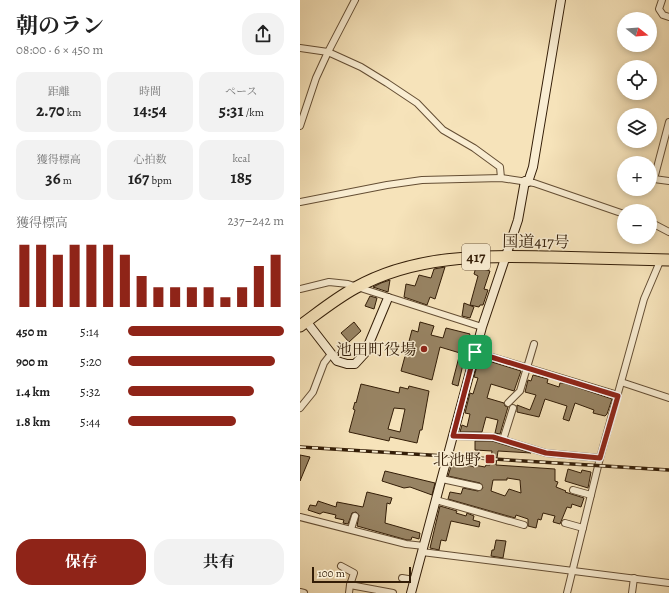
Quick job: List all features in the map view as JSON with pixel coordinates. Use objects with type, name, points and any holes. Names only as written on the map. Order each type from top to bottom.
[{"type":"highway","name":"国道417号","points":[[303,323],[356,287],[387,274],[421,264],[468,257],[505,256],[667,258]]},
{"type":"street","points":[[300,126],[316,78],[355,0]]},
{"type":"street","points":[[411,593],[482,326],[518,220],[526,182],[533,167],[561,0]]},
{"type":"street","points":[[662,0],[659,9],[663,15],[669,17]]},
{"type":"street","points":[[300,48],[328,52],[361,68],[417,103],[443,130],[474,148],[500,167],[501,178]]},
{"type":"street","points":[[669,122],[654,179],[669,181]]},
{"type":"street","points":[[300,202],[387,185],[422,180],[501,178],[526,182],[617,212]]},
{"type":"street","points":[[657,226],[669,232]]},
{"type":"street","points":[[567,593],[600,458],[644,298],[667,258]]},
{"type":"street","points":[[300,289],[329,282],[348,284],[388,298],[482,326]]},
{"type":"street","points":[[303,323],[337,361],[347,364],[355,364],[364,353],[388,298]]},
{"type":"street","points":[[503,440],[511,405],[520,391],[534,344]]},
{"type":"street","points":[[475,352],[618,396]]},
{"type":"street","points":[[300,408],[313,392],[324,363],[331,354]]},
{"type":"street","points":[[621,382],[669,398]]},
{"type":"street","points":[[453,436],[493,437],[546,453],[600,458]]},
{"type":"street","points":[[442,479],[479,487]]},
{"type":"street","points":[[573,490],[591,495]]},
{"type":"street","points":[[436,500],[524,525]]},
{"type":"street","points":[[351,529],[355,516]]},
{"type":"street","points":[[300,517],[351,529],[423,549],[669,583]]},
{"type":"street","points":[[565,523],[583,528]]},
{"type":"street","points":[[341,566],[354,573],[349,593]]},
{"type":"street","points":[[402,578],[414,580]]},
{"type":"street","points":[[632,593],[634,578]]},
{"type":"street","points":[[350,585],[394,593]]},
{"type":"street","points":[[300,592],[304,593]]},
{"type":"building","points":[[445,267],[435,299],[430,297],[427,305],[404,297],[406,284],[415,286],[419,275],[431,278],[434,269]]},
{"type":"building","points":[[476,267],[490,271],[484,289],[488,290],[483,305],[480,305],[479,307],[470,305],[478,276],[474,274]]},
{"type":"building","points":[[390,280],[388,292],[373,287],[381,283]]},
{"type":"building","points":[[370,296],[377,298],[374,309],[365,306]]},
{"type":"building","points":[[464,303],[474,307],[470,318],[462,316]]},
{"type":"building","points":[[354,322],[361,331],[349,342],[341,333]]},
{"type":"building","name":"池田町役場","points":[[420,322],[434,326],[431,335],[443,338],[446,328],[470,334],[458,386],[452,384],[460,353],[440,347],[432,380],[401,371],[412,330],[418,332]]},
{"type":"building","points":[[479,358],[521,371],[514,391],[491,384],[487,398],[504,403],[505,406],[508,407],[500,434],[495,433],[498,420],[486,417],[482,432],[460,432],[462,425],[467,427],[470,414],[465,413],[470,393],[473,394],[478,378],[474,377]]},
{"type":"building","points":[[533,375],[548,379],[547,383],[559,387],[560,383],[564,383],[612,399],[607,414],[605,416],[593,413],[594,410],[575,403],[569,421],[563,419],[567,406],[545,399],[539,417],[517,412],[517,405],[530,410],[536,395],[525,392],[528,380],[531,381]]},
{"type":"building","points":[[361,384],[399,393],[400,387],[408,389],[409,386],[429,391],[422,430],[420,430],[417,443],[390,437],[389,441],[349,432],[355,410],[353,409],[355,402],[356,403]],"holes":[[[394,408],[405,409],[400,432],[388,429]]]},
{"type":"building","points":[[475,441],[492,441],[531,453],[498,451],[496,465],[555,469],[555,481],[558,482],[556,487],[566,491],[565,492],[584,498],[581,507],[572,504],[571,508],[567,507],[560,524],[553,522],[555,516],[543,513],[541,520],[538,519],[536,528],[528,526],[528,519],[516,515],[515,518],[448,499],[450,492],[461,494],[463,488],[478,491],[483,488],[480,483],[448,476],[452,463],[458,464],[459,462],[474,467],[474,465],[485,467],[486,465],[490,465],[492,451],[475,450]],"holes":[[[507,478],[520,480],[521,493],[509,489],[505,496],[491,491],[493,480],[507,480]]]},
{"type":"building","points":[[300,455],[310,457],[300,481]]},
{"type":"building","points":[[568,469],[581,473],[582,470],[591,472],[588,488],[565,481]]},
{"type":"building","points":[[385,471],[435,483],[432,495],[410,487],[404,488],[382,481]]},
{"type":"building","points":[[367,492],[392,498],[390,504],[387,503],[385,523],[420,533],[419,539],[412,537],[411,540],[407,540],[357,526],[359,515],[356,512],[352,513],[348,524],[343,523],[344,520],[335,518],[336,515],[323,512],[320,514],[308,510],[310,505],[316,506],[318,501],[336,507],[337,502],[363,507]]},
{"type":"building","points":[[440,506],[457,511],[456,513],[466,516],[467,513],[474,516],[473,520],[480,522],[479,527],[451,521],[446,541],[441,540],[439,550],[430,548]]},
{"type":"building","points":[[496,540],[506,541],[503,558],[491,556]]},
{"type":"railway","points":[[300,447],[669,470]]},
{"type":"place","name":"池田町役場","points":[[424,349]]},
{"type":"place","name":"北池野","points":[[490,459]]},
{"type":"route","points":[[475,352],[618,396],[600,458],[546,453],[493,437],[453,436],[475,352]]}]
